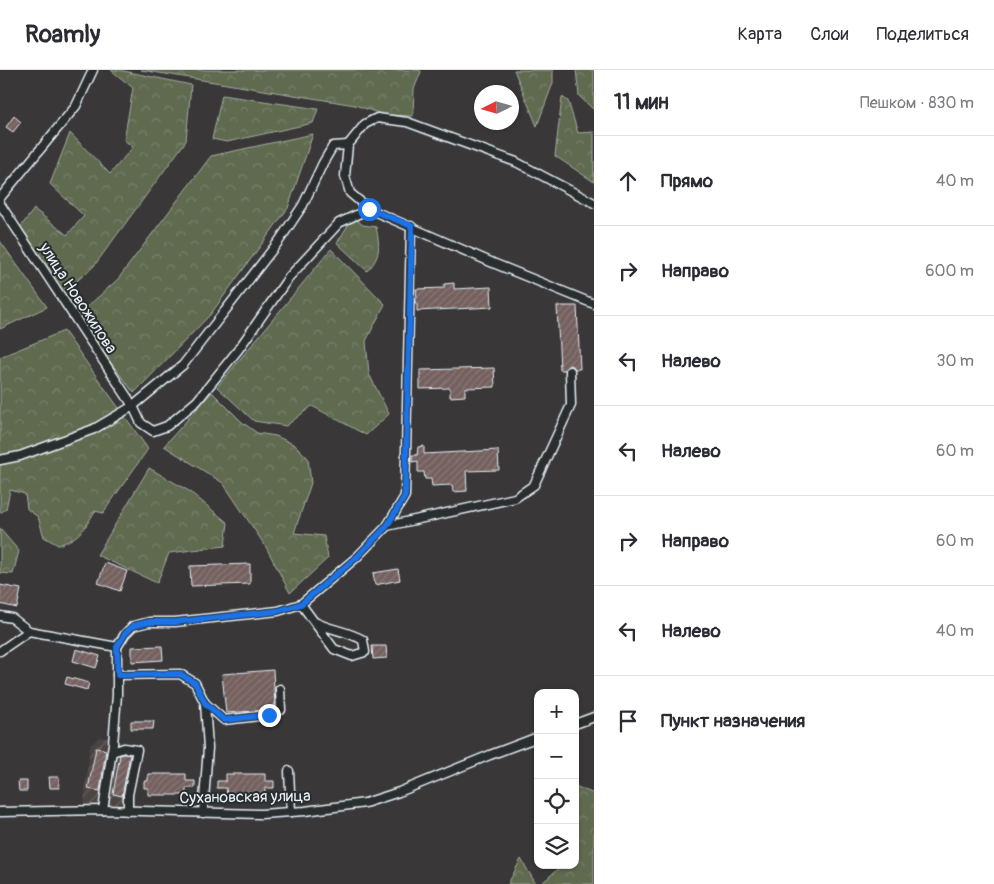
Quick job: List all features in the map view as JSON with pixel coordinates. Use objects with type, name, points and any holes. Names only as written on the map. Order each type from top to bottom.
[{"type":"street","points":[[0,198],[76,106],[93,70]]},
{"type":"street","points":[[594,203],[516,162],[407,122],[377,118],[365,124],[348,145],[345,176],[350,193],[369,209],[412,226],[493,263],[594,304]]},
{"type":"street","points":[[0,460],[20,456],[94,429],[133,406],[183,365],[279,242],[303,205],[333,146],[348,145]]},
{"type":"street","name":"улица Новожилова","points":[[0,204],[133,406],[141,423],[153,431],[167,426],[197,401],[238,350],[289,277],[339,223],[369,209]]},
{"type":"street","points":[[103,810],[112,752],[117,695],[117,647],[125,634],[133,626],[149,622],[175,622],[278,611],[301,604],[357,557],[387,526],[405,496],[412,226]]},
{"type":"street","points":[[387,526],[515,498],[534,485],[571,405],[570,371]]},
{"type":"street","points":[[301,604],[334,649],[352,656],[365,652],[363,640],[355,635],[330,629],[315,622]]},
{"type":"street","points":[[0,616],[12,618],[29,631],[117,647]]},
{"type":"street","points":[[0,650],[29,631]]},
{"type":"street","points":[[118,675],[180,674],[195,683],[205,703],[224,720],[269,715],[282,710],[280,688]]},
{"type":"street","points":[[203,813],[208,748],[205,703]]},
{"type":"street","points":[[579,723],[594,717]]},
{"type":"street","name":"Сухановская улица","points":[[0,812],[103,810],[261,814],[365,803],[399,792],[490,754],[534,738]]},
{"type":"street","points":[[112,752],[124,748],[136,750],[128,795],[128,811]]},
{"type":"street","points":[[289,771],[291,812]]},
{"type":"shaded area","points":[[99,737],[118,739],[118,745],[139,748],[131,809],[84,807],[90,746]]},
{"type":"green space","points":[[111,70],[191,85],[186,141],[94,266],[62,294],[16,233],[34,209],[67,235],[84,216],[50,184],[70,133],[110,174],[133,147],[124,140],[133,88]]},
{"type":"green space","points":[[141,70],[420,70],[421,72],[414,89],[413,116],[384,115],[355,105]]},
{"type":"green space","points":[[514,70],[553,70],[553,83],[537,126]]},
{"type":"green space","points":[[576,70],[594,70],[594,110],[579,96]]},
{"type":"green space","points":[[222,95],[318,109],[313,123],[227,142],[212,139]]},
{"type":"green space","points":[[562,97],[568,101],[578,133],[594,132],[594,182],[555,156]]},
{"type":"green space","points":[[313,134],[288,208],[210,315],[134,393],[76,317],[118,279],[211,156]]},
{"type":"green space","points":[[353,217],[363,225],[376,227],[378,240],[377,256],[367,271],[337,243]]},
{"type":"green space","points":[[0,241],[47,307],[0,329]]},
{"type":"green space","points":[[331,249],[385,304],[366,341],[369,374],[389,414],[366,435],[312,406],[286,426],[254,421],[217,387]]},
{"type":"green space","points":[[64,331],[148,449],[103,513],[95,511],[88,523],[76,536],[58,545],[44,537],[38,517],[27,509],[25,494],[10,490],[6,509],[0,513],[0,357]]},
{"type":"green space","points":[[212,392],[242,422],[257,433],[276,436],[295,445],[308,458],[311,483],[294,533],[324,536],[328,558],[290,593],[266,547],[223,483],[164,446]]},
{"type":"green space","points":[[149,468],[189,491],[228,523],[225,546],[169,553],[157,583],[97,555]]},
{"type":"green space","points":[[0,529],[19,551],[13,574],[0,573]]},
{"type":"green space","points":[[579,788],[594,794],[594,884],[541,884],[558,869],[579,869]]},
{"type":"green space","points":[[521,859],[536,884],[508,884]]},
{"type":"building","points":[[14,116],[21,122],[13,132],[6,127]]},
{"type":"building","points":[[454,283],[454,289],[491,287],[492,307],[417,311],[417,303],[415,303],[415,298],[417,298],[416,289],[444,288],[444,284]]},
{"type":"building","points":[[557,306],[577,306],[580,369],[575,369],[569,365],[565,370],[560,370]]},
{"type":"building","points":[[494,368],[495,387],[465,388],[465,396],[450,397],[450,388],[420,389],[420,370]]},
{"type":"building","points":[[424,446],[424,454],[498,450],[499,470],[466,471],[467,491],[453,492],[452,485],[432,486],[431,479],[425,479],[424,472],[418,472],[418,461],[412,462],[412,455],[417,455],[418,447]]},
{"type":"building","points":[[105,563],[127,571],[120,591],[98,583]]},
{"type":"building","points":[[250,564],[250,584],[191,586],[190,566]]},
{"type":"building","points":[[398,569],[400,580],[375,585],[373,573]]},
{"type":"building","points":[[0,585],[21,589],[17,608],[0,604]]},
{"type":"building","points":[[162,646],[163,660],[132,662],[132,647]]},
{"type":"building","points":[[372,646],[386,646],[387,658],[373,659]]},
{"type":"building","points":[[76,649],[100,656],[96,668],[73,661]]},
{"type":"building","points":[[273,670],[275,706],[268,710],[226,713],[222,674]]},
{"type":"building","points":[[67,677],[89,683],[87,690],[65,684]]},
{"type":"building","points":[[131,721],[154,721],[153,729],[131,729]]},
{"type":"building","points":[[96,748],[106,750],[100,791],[88,789]]},
{"type":"building","points":[[120,755],[130,755],[122,796],[113,794]]},
{"type":"building","points":[[148,774],[186,774],[186,781],[195,781],[195,788],[186,788],[186,795],[148,795],[148,788],[144,788],[144,781],[148,781]]},
{"type":"building","points":[[226,774],[265,774],[265,781],[274,781],[274,788],[265,788],[265,795],[227,795],[226,788],[217,788],[217,781],[226,781]]},
{"type":"building","points":[[49,777],[59,777],[59,788],[50,788]]},
{"type":"building","points":[[18,781],[27,781],[27,791],[19,791]]},
{"type":"route","points":[[269,715],[224,720],[205,703],[195,683],[180,674],[118,675],[117,647],[125,634],[133,626],[149,622],[175,622],[278,611],[301,604],[357,557],[387,526],[405,496],[412,226],[369,209]]}]
